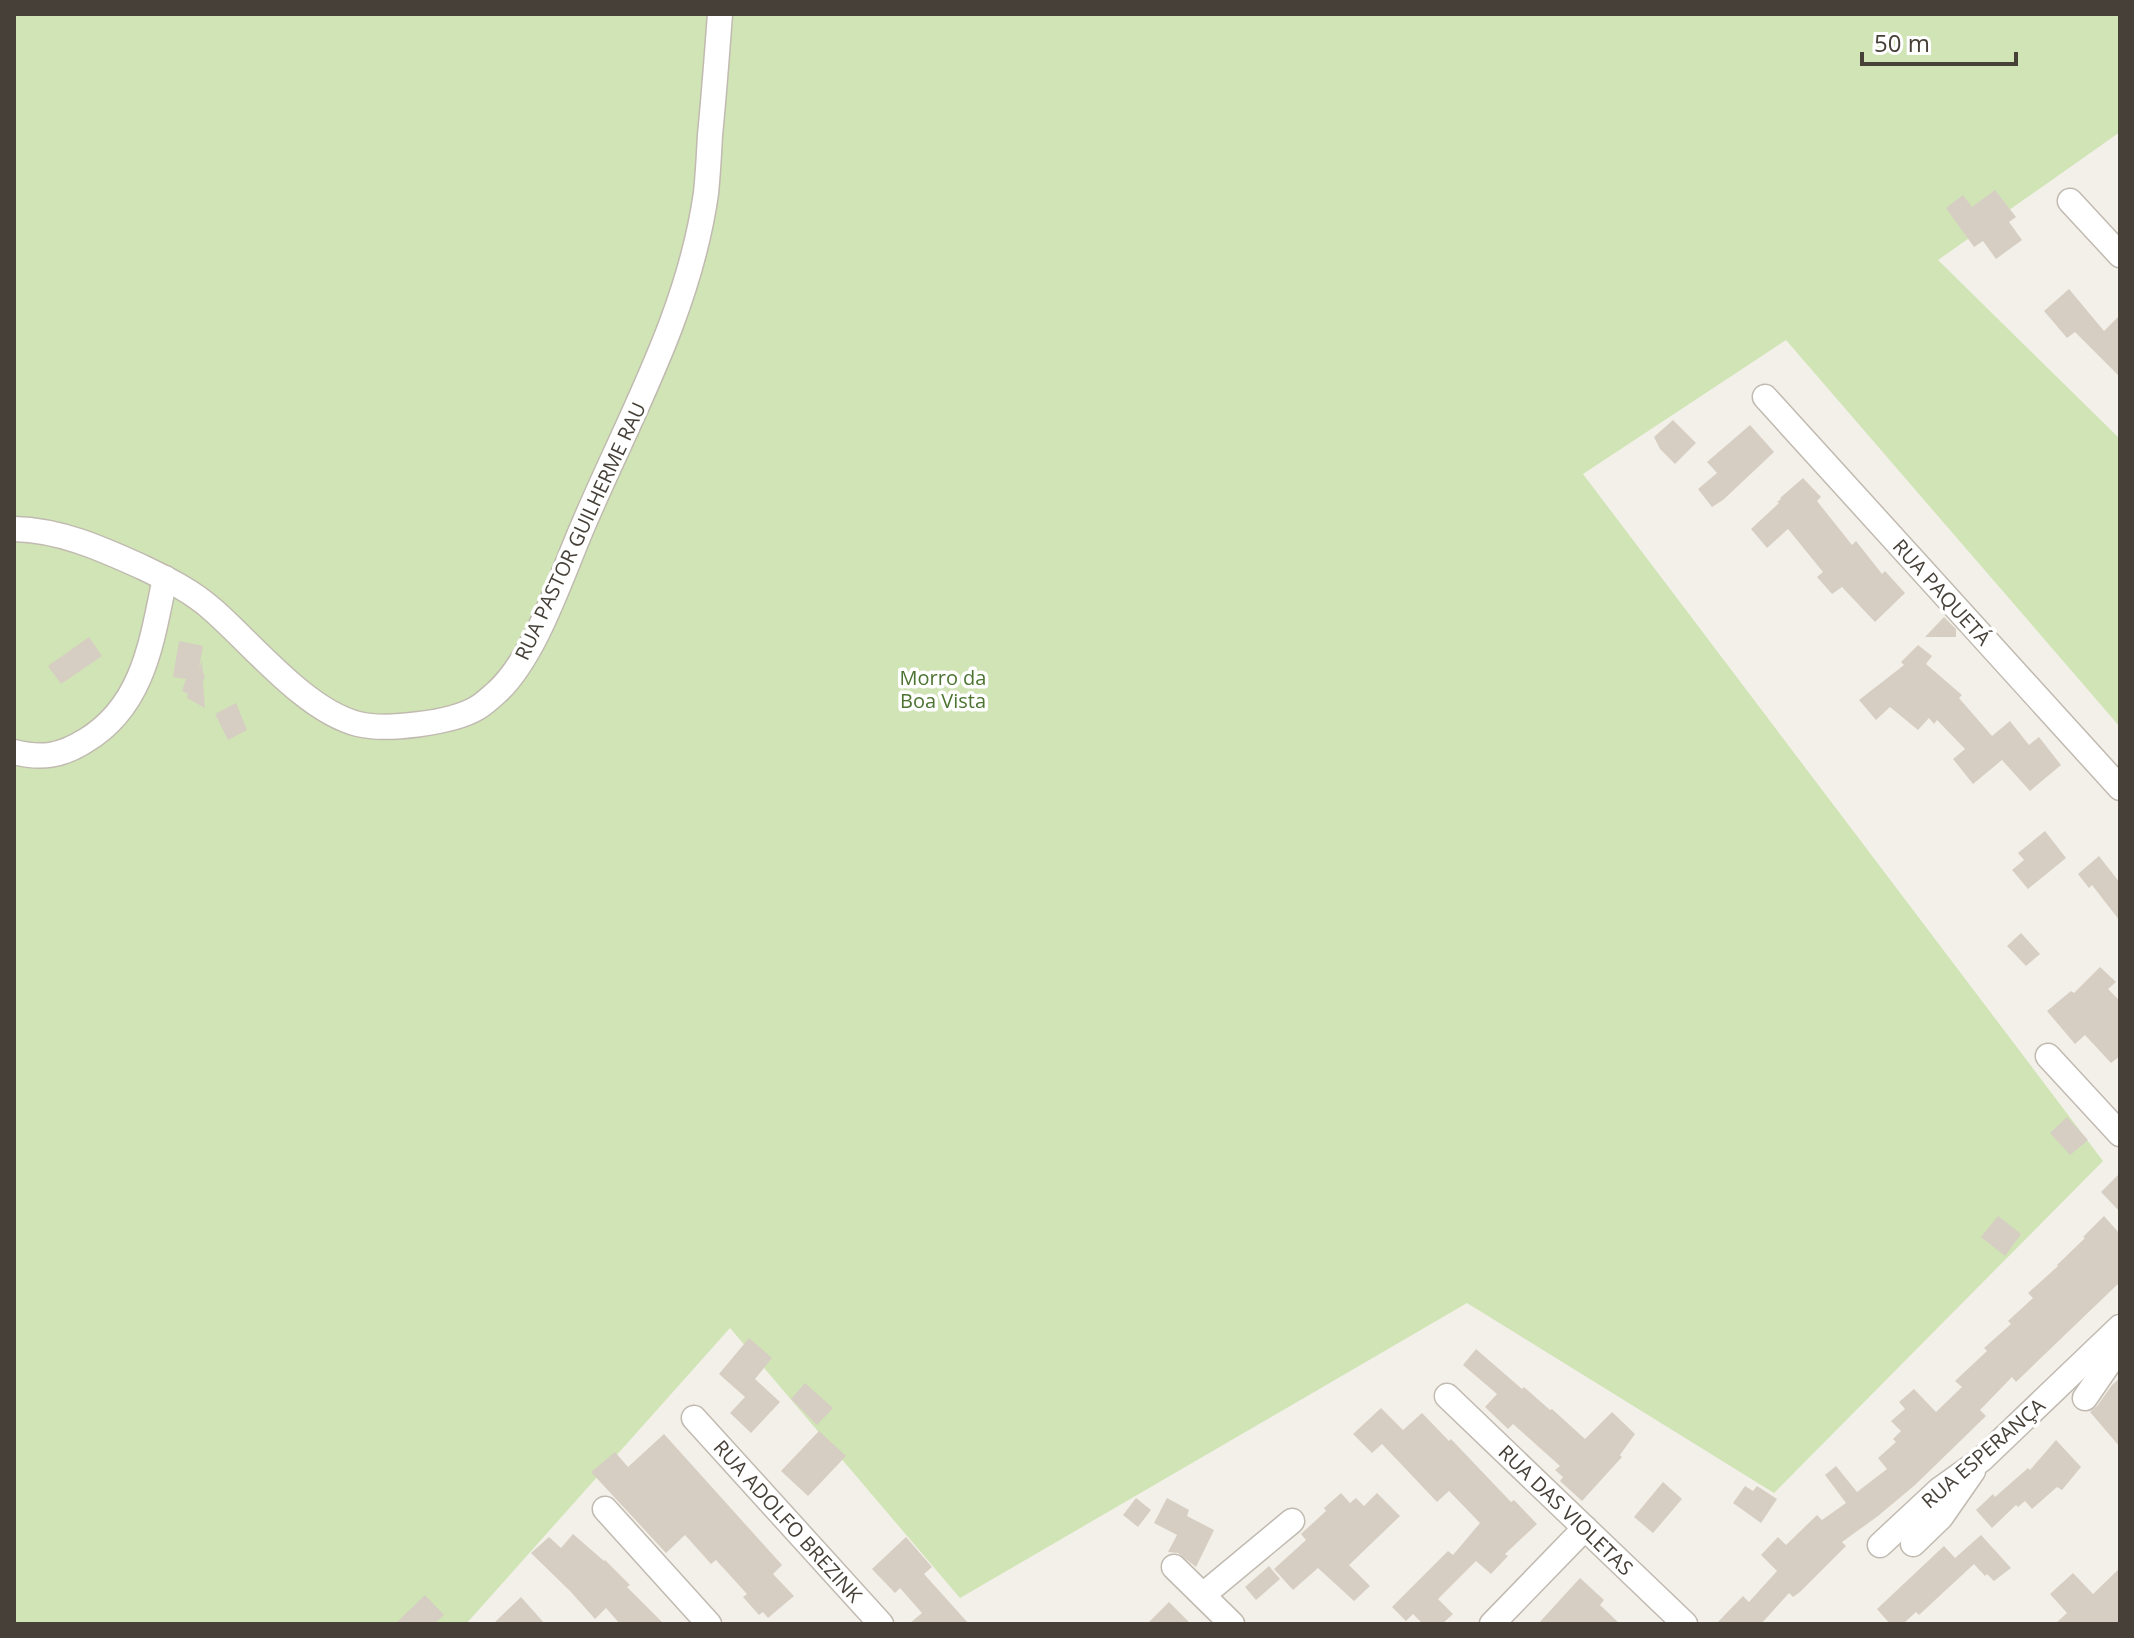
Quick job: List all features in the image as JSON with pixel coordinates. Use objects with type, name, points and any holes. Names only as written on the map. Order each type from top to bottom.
[{"type":"street","name":"RUA PASTOR GUILHERME RAU","points":[[14,529],[49,532],[76,540],[165,578],[211,608],[301,692],[327,711],[358,724],[415,724],[450,719],[477,708],[499,690],[521,662],[668,335],[682,294],[706,194],[720,14]]},
{"type":"street","points":[[2070,201],[2120,255]]},
{"type":"street","name":"RUA PAQUETÁ","points":[[1765,397],[2120,788]]},
{"type":"street","points":[[14,752],[33,757],[67,753],[102,731],[126,704],[143,673],[165,578]]},
{"type":"street","points":[[2048,1056],[2120,1134]]},
{"type":"street","name":"RUA ESPERANÇA","points":[[1880,1545],[1939,1490],[1981,1460],[2120,1327]]},
{"type":"street","points":[[2085,1398],[2120,1347]]},
{"type":"street","name":"RUA DAS VIOLETAS","points":[[1447,1396],[1685,1624]]},
{"type":"street","name":"RUA ADOLFO BREZINK","points":[[694,1418],[881,1624]]},
{"type":"street","points":[[1913,1544],[1941,1517],[1981,1460]]},
{"type":"street","points":[[605,1509],[709,1624]]},
{"type":"street","points":[[1203,1595],[1292,1521]]},
{"type":"street","points":[[1492,1624],[1585,1528]]},
{"type":"street","points":[[1174,1567],[1232,1624]]},
{"type":"green space","name":"Morro da Boa Vista","points":[[14,14],[2120,14],[2120,132],[1938,260],[2120,439],[2120,727],[1786,340],[1583,474],[2103,1161],[1774,1493],[1467,1303],[960,1598],[730,1328],[466,1624],[14,1624]]},
{"type":"building","points":[[1995,190],[2016,217],[2009,222],[2022,240],[1996,259],[1983,241],[1974,247],[1946,208],[1963,195],[1972,207]]},
{"type":"building","points":[[2069,289],[2104,331],[2120,315],[2120,377],[2075,332],[2067,338],[2044,311]]},
{"type":"building","points":[[1673,420],[1696,443],[1675,464],[1660,449],[1654,437]]},
{"type":"building","points":[[1750,425],[1774,452],[1712,507],[1698,489],[1717,473],[1707,462]]},
{"type":"building","points":[[1803,478],[1821,497],[1817,501],[1852,545],[1856,541],[1882,574],[1885,571],[1905,593],[1875,622],[1842,587],[1832,594],[1817,577],[1823,572],[1788,529],[1767,548],[1751,529]]},
{"type":"building","points":[[1944,617],[1956,629],[1956,637],[1925,637]]},
{"type":"building","points":[[89,637],[102,656],[61,684],[48,666]]},
{"type":"building","points":[[179,641],[203,646],[199,669],[202,661],[205,708],[187,698],[188,694],[182,691],[186,679],[173,677]]},
{"type":"building","points":[[1918,645],[1932,656],[1926,664],[1962,695],[1959,698],[1992,736],[2010,721],[2029,745],[2039,737],[2061,765],[2030,791],[2002,760],[1973,784],[1953,759],[1965,749],[1937,720],[1934,724],[1929,718],[1918,730],[1890,707],[1876,720],[1859,700],[1904,665],[1901,662]]},
{"type":"building","points":[[236,703],[247,730],[228,740],[215,714]]},
{"type":"building","points":[[2045,831],[2066,858],[2028,889],[2012,870],[2024,860],[2018,853]]},
{"type":"building","points":[[2099,856],[2120,883],[2120,921],[2092,885],[2089,888],[2078,874]]},
{"type":"building","points":[[2021,933],[2040,954],[2026,966],[2007,946]]},
{"type":"building","points":[[2100,967],[2116,982],[2108,989],[2120,1001],[2120,1056],[2111,1063],[2085,1035],[2075,1044],[2047,1011],[2071,991],[2074,993]]},
{"type":"building","points":[[2067,1117],[2088,1140],[2070,1155],[2050,1133]]},
{"type":"building","points":[[2120,1173],[2120,1212],[2101,1192]]},
{"type":"building","points":[[1998,1216],[2021,1234],[2005,1256],[1981,1237]]},
{"type":"building","points":[[2104,1216],[2120,1234],[2120,1282],[2016,1382],[2012,1377],[1980,1410],[1986,1416],[1915,1485],[1842,1542],[1846,1546],[1800,1592],[1793,1597],[1789,1593],[1761,1624],[1716,1624],[1743,1596],[1749,1602],[1777,1571],[1761,1555],[1778,1537],[1786,1545],[1817,1515],[1822,1520],[1846,1503],[1825,1475],[1836,1466],[1857,1492],[1887,1469],[1878,1458],[1896,1442],[1893,1439],[1901,1431],[1891,1421],[1905,1409],[1899,1402],[1914,1389],[1936,1412],[1962,1387],[1955,1381],[1987,1351],[1984,1348],[2011,1324],[2008,1321],[2033,1298],[2028,1293]]},
{"type":"building","points":[[749,1338],[772,1358],[755,1379],[780,1402],[751,1433],[730,1413],[745,1397],[719,1374]]},
{"type":"building","points":[[1476,1349],[1585,1439],[1612,1412],[1635,1434],[1620,1455],[1622,1457],[1582,1501],[1560,1481],[1563,1477],[1555,1470],[1560,1466],[1513,1424],[1508,1429],[1485,1407],[1497,1394],[1463,1365]]},
{"type":"building","points":[[2120,1378],[2120,1447],[2090,1412]]},
{"type":"building","points":[[805,1383],[833,1408],[817,1425],[791,1399]]},
{"type":"building","points":[[1381,1408],[1403,1430],[1422,1413],[1537,1524],[1505,1554],[1508,1556],[1491,1574],[1476,1561],[1438,1599],[1453,1614],[1442,1624],[1423,1624],[1413,1614],[1406,1621],[1392,1607],[1448,1551],[1453,1555],[1480,1523],[1449,1491],[1437,1502],[1382,1444],[1372,1453],[1353,1434]]},
{"type":"building","points":[[819,1431],[846,1456],[808,1496],[781,1471]]},
{"type":"building","points":[[664,1434],[782,1565],[773,1574],[794,1596],[768,1618],[763,1612],[759,1615],[743,1597],[747,1594],[716,1560],[711,1564],[685,1535],[666,1553],[591,1472],[615,1452],[628,1467]]},
{"type":"building","points":[[2056,1440],[2081,1467],[2062,1490],[2057,1487],[2032,1509],[2025,1501],[2018,1507],[2016,1505],[1992,1528],[1976,1510],[2028,1468],[2030,1470]]},
{"type":"building","points":[[1663,1482],[1682,1499],[1653,1533],[1634,1517]]},
{"type":"building","points":[[1745,1486],[1753,1491],[1757,1486],[1777,1499],[1761,1523],[1733,1503]]},
{"type":"building","points":[[1341,1493],[1350,1503],[1356,1498],[1364,1506],[1377,1493],[1400,1516],[1349,1565],[1370,1586],[1354,1601],[1318,1568],[1293,1590],[1274,1569],[1306,1540],[1301,1534]]},
{"type":"building","points":[[1136,1498],[1151,1510],[1138,1527],[1123,1515]]},
{"type":"building","points":[[1167,1498],[1189,1510],[1187,1516],[1214,1530],[1196,1567],[1178,1553],[1168,1552],[1177,1535],[1154,1523]]},
{"type":"building","points":[[573,1534],[605,1560],[664,1624],[620,1624],[606,1608],[595,1619],[531,1553],[549,1537],[561,1548]]},
{"type":"building","points":[[1981,1535],[2011,1568],[1994,1581],[1974,1564],[1919,1615],[1916,1612],[1903,1624],[1890,1624],[1877,1609],[1944,1546],[1955,1558]]},
{"type":"building","points":[[906,1537],[932,1567],[924,1574],[969,1624],[909,1624],[922,1613],[900,1588],[895,1593],[872,1569]]},
{"type":"building","points":[[1269,1566],[1280,1579],[1256,1600],[1245,1587]]},
{"type":"building","points":[[2120,1568],[2120,1624],[2055,1624],[2067,1613],[2050,1594],[2073,1573],[2093,1594]]},
{"type":"building","points":[[1580,1578],[1604,1600],[1600,1605],[1620,1624],[1538,1624]]},
{"type":"building","points":[[425,1595],[444,1615],[434,1624],[395,1624]]},
{"type":"building","points":[[521,1597],[545,1624],[493,1624]]},
{"type":"building","points":[[1169,1602],[1191,1624],[1147,1624]]}]
